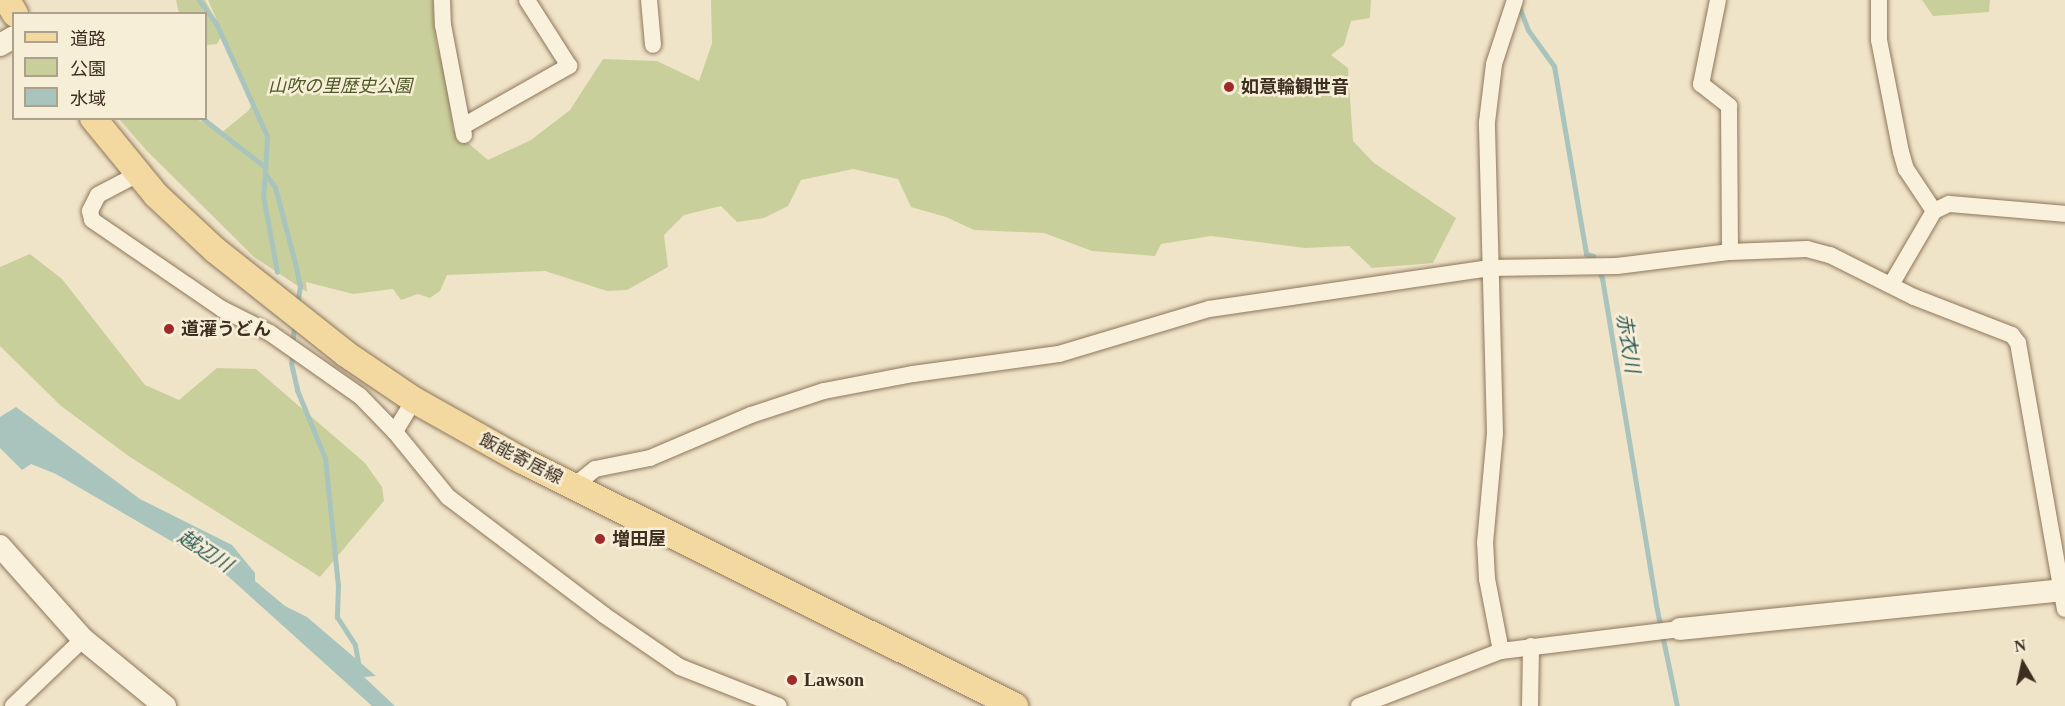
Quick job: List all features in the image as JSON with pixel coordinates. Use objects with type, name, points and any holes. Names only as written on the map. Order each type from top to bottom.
[{"type":"main road","name":"飯能寄居線","points":[[95,120],[138,174],[241,272],[346,354],[414,400],[574,486],[1015,706]]},
{"type":"street","points":[[442,0],[443,25],[464,130],[569,66],[527,0]]},
{"type":"street","points":[[649,0],[654,45]]},
{"type":"street","points":[[1501,651],[1487,579],[1485,543],[1495,434],[1487,122],[1494,64],[1515,0]]},
{"type":"street","points":[[1718,0],[1701,84],[1729,106],[1730,252]]},
{"type":"street","points":[[1879,0],[1879,40],[1900,152],[1906,169],[1934,211]]},
{"type":"street","points":[[138,174],[98,195],[90,211],[92,220],[222,309],[270,333],[360,396],[395,432],[448,497],[604,615],[680,667],[779,706]]},
{"type":"street","points":[[1892,283],[1934,211],[1949,204],[2065,214]]},
{"type":"street","points":[[574,486],[595,469],[650,458],[751,415],[824,391],[913,374],[1059,354],[1209,309],[1490,268],[1617,266],[1730,252],[1807,249],[1830,255],[1892,283],[1914,297],[2012,335],[2018,343],[2064,597],[1680,629],[1531,646],[1501,651],[1359,706]]},
{"type":"street","points":[[395,432],[414,400]]},
{"type":"street","points":[[0,546],[83,639],[165,706]]},
{"type":"street","points":[[13,706],[83,639]]},
{"type":"street","points":[[1530,706],[1531,646]]},
{"type":"green space","points":[[176,0],[205,0],[223,33],[217,44],[207,45],[207,12],[179,12]]},
{"type":"green space","name":"山吹の里歴史公園","points":[[208,0],[433,0],[436,42],[446,79],[453,130],[488,160],[531,140],[570,110],[603,59],[657,61],[699,81],[712,43],[711,0],[1371,0],[1370,18],[1351,21],[1344,45],[1331,55],[1348,68],[1353,141],[1374,163],[1456,218],[1433,263],[1372,268],[1349,246],[1305,248],[1211,236],[1161,244],[1155,256],[1092,251],[1044,233],[974,230],[946,217],[911,207],[898,179],[853,169],[801,180],[788,206],[764,218],[737,222],[721,206],[684,215],[664,235],[668,267],[627,290],[607,291],[545,271],[447,275],[440,291],[430,298],[418,294],[401,300],[393,289],[353,294],[306,282],[307,292],[254,257],[147,151],[120,120],[199,120],[221,133],[248,111],[253,103]]},
{"type":"green space","points":[[1922,0],[1990,0],[1989,12],[1933,16]]},
{"type":"green space","points":[[30,254],[62,279],[145,385],[179,400],[217,368],[256,369],[365,463],[382,487],[384,501],[320,577],[130,457],[61,406],[0,346],[0,267]]},
{"type":"water","name":"越辺川","points":[[16,407],[140,499],[232,545],[255,573],[255,581],[285,606],[307,617],[376,676],[364,677],[395,706],[372,706],[221,570],[56,474],[31,464],[22,470],[0,448],[0,417]]},
{"type":"waterway","points":[[199,0],[216,23],[267,136],[265,174],[275,187],[295,263],[300,286],[297,306]]},
{"type":"waterway","name":"赤衣川","points":[[1518,4],[1528,30],[1554,66],[1586,254],[1593,256],[1602,278],[1656,605],[1677,706]]},
{"type":"waterway","points":[[205,120],[265,167]]},
{"type":"waterway","points":[[265,174],[263,195],[277,272]]},
{"type":"waterway","points":[[294,324],[291,363],[297,390],[325,458],[338,585],[337,617],[355,645],[359,667]]},
{"type":"place","name":"如意輪観世音","points":[[1229,87]]},
{"type":"place","name":"道灌うどん","points":[[169,329]]},
{"type":"place","name":"増田屋","points":[[600,539]]},
{"type":"place","name":"Lawson","points":[[792,680]]}]
